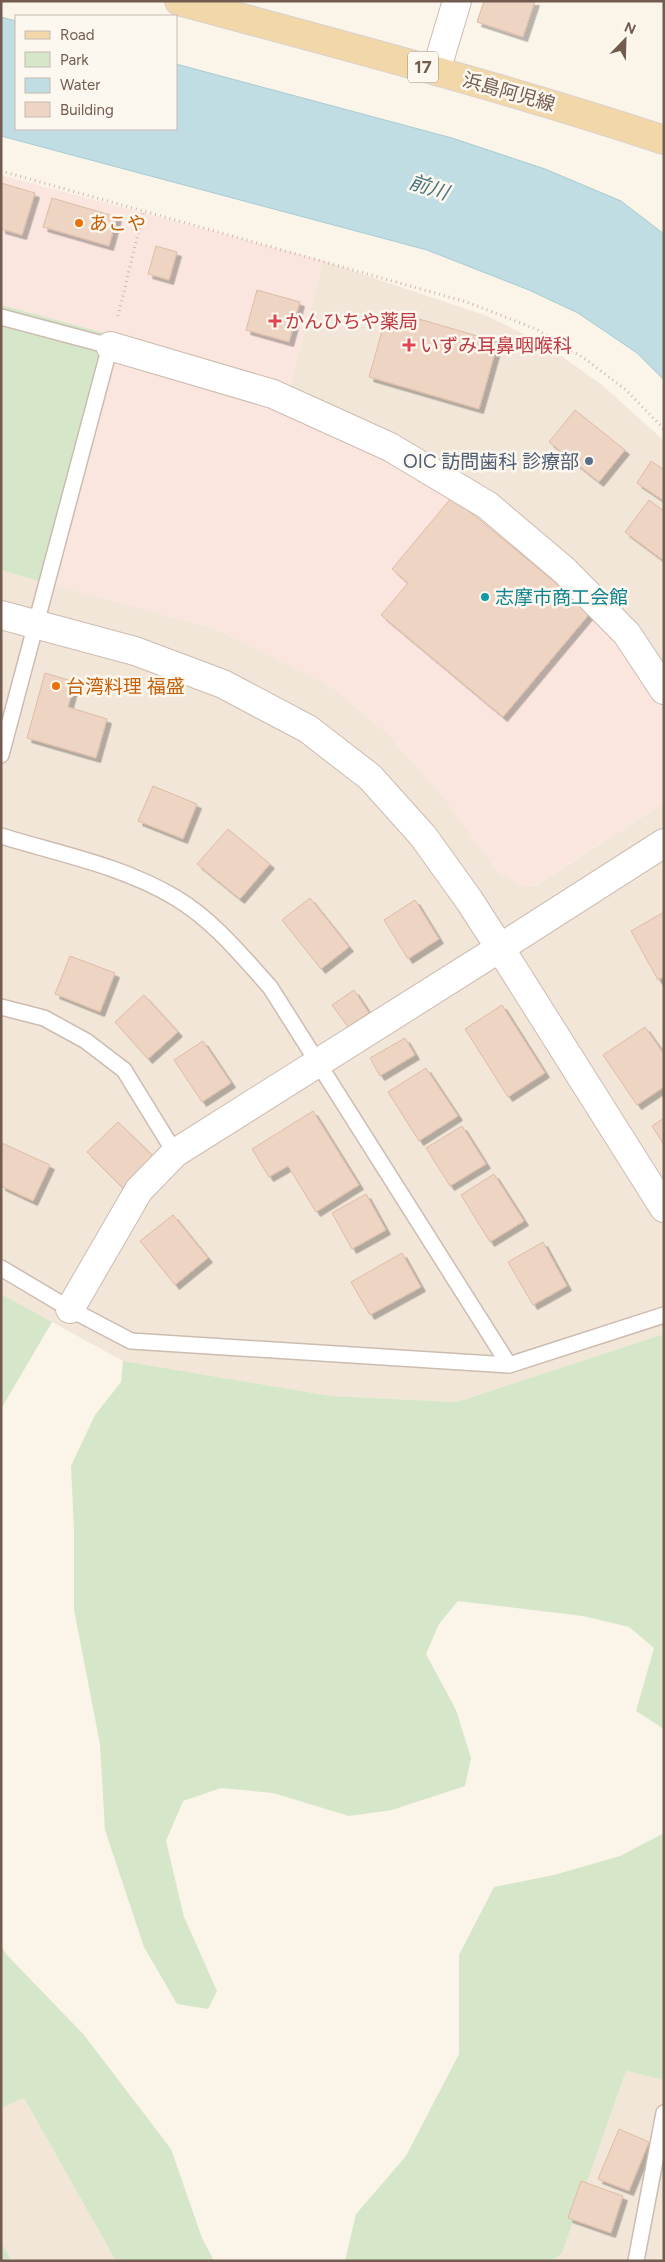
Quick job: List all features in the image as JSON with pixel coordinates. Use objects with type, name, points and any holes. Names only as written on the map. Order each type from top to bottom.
[{"type":"main road","name":"浜島阿児線","points":[[179,1],[580,112],[664,140]]},
{"type":"street","points":[[436,71],[457,1]]},
{"type":"street","points":[[110,346],[272,394],[390,447],[487,505],[565,571],[627,634],[664,690]]},
{"type":"street","points":[[1,615],[135,651],[223,684],[308,729],[370,777],[423,836],[469,900],[664,1208]]},
{"type":"street","points":[[70,1309],[139,1190],[175,1153],[664,843]]},
{"type":"lane","points":[[1,317],[110,346],[1,754]]},
{"type":"lane","points":[[1,836],[127,874],[177,899],[221,933],[270,987],[509,1365]]},
{"type":"lane","points":[[1,1007],[44,1018],[86,1041],[124,1070],[175,1153]]},
{"type":"lane","points":[[1,1268],[70,1309],[131,1341],[509,1365],[664,1315]]},
{"type":"lane","points":[[636,2261],[664,2113]]},
{"type":"path","points":[[1,171],[144,209],[467,302],[536,329],[584,358],[626,390],[664,428]]},
{"type":"path","points":[[110,346],[144,209]]},
{"type":"shaded area","points":[[1,175],[323,261],[287,399],[502,516],[664,689],[664,803],[532,887],[519,885],[497,871],[440,793],[387,733],[329,685],[216,629],[43,582],[107,334],[1,305]]},
{"type":"shaded area","points":[[323,261],[487,316],[546,345],[602,385],[661,438],[664,442],[664,689],[287,399]]},
{"type":"shaded area","points":[[1,570],[216,629],[329,685],[387,733],[440,793],[533,887],[664,803],[664,1334],[457,1402],[331,1396],[123,1361],[1,1294]]},
{"type":"shaded area","points":[[626,2071],[664,2080],[664,2261],[552,2261],[562,2253]]},
{"type":"shaded area","points":[[24,2098],[116,2261],[12,2261],[1,2242],[1,2108]]},
{"type":"green space","points":[[1,305],[108,334],[43,582],[1,570]]},
{"type":"green space","points":[[1,1294],[52,1322],[1,1409]]},
{"type":"green space","points":[[664,1334],[664,1729],[636,1711],[654,1648],[629,1627],[583,1616],[458,1601],[439,1624],[426,1654],[456,1710],[471,1758],[465,1786],[392,1810],[349,1816],[273,1793],[221,1788],[183,1801],[166,1841],[184,1917],[217,1991],[208,2009],[177,2004],[144,1947],[105,1830],[100,1744],[74,1610],[74,1530],[71,1466],[95,1415],[121,1382],[123,1361],[331,1396],[457,1402]]},
{"type":"green space","points":[[664,1833],[664,2080],[626,2071],[562,2253],[552,2261],[345,2261],[356,2214],[406,2156],[459,2054],[459,1955],[494,1887],[554,1875],[620,1856]]},
{"type":"green space","points":[[1,1946],[7,1955],[84,2035],[171,2149],[202,2238],[214,2261],[116,2261],[24,2098],[1,2108]]},
{"type":"green space","points":[[1,2242],[12,2261],[1,2261]]},
{"type":"water","name":"前川","points":[[1,17],[15,21],[15,130],[178,130],[178,65],[452,138],[545,169],[621,201],[664,234],[664,380],[637,353],[578,313],[529,290],[427,250],[1,136]]},
{"type":"building","points":[[484,1],[535,1],[523,37],[477,22]]},
{"type":"building","points":[[1,183],[35,193],[22,235],[1,229]]},
{"type":"building","points":[[52,198],[117,217],[109,246],[43,227]]},
{"type":"building","points":[[156,246],[177,252],[169,280],[148,274]]},
{"type":"building","points":[[257,290],[300,302],[289,342],[246,330]]},
{"type":"building","points":[[388,310],[498,342],[479,409],[369,377]]},
{"type":"building","points":[[575,410],[625,450],[599,482],[549,442]]},
{"type":"building","points":[[651,461],[664,470],[664,501],[637,483]]},
{"type":"building","name":"志摩市商工会館","points":[[452,497],[591,612],[503,717],[381,615],[408,583],[392,569]]},
{"type":"building","points":[[649,500],[664,511],[664,561],[625,532]]},
{"type":"building","points":[[45,673],[75,682],[68,707],[107,719],[96,758],[27,738]]},
{"type":"building","points":[[153,786],[197,804],[183,839],[138,821]]},
{"type":"building","points":[[228,829],[270,864],[240,899],[197,864]]},
{"type":"building","points":[[310,898],[349,947],[321,969],[282,920]]},
{"type":"building","points":[[415,900],[439,939],[408,959],[384,920]]},
{"type":"building","points":[[664,912],[664,977],[658,980],[631,931]]},
{"type":"building","points":[[70,956],[115,973],[100,1012],[55,994]]},
{"type":"building","points":[[354,990],[369,1013],[348,1027],[332,1005]]},
{"type":"building","points":[[144,995],[178,1032],[148,1059],[115,1022]]},
{"type":"building","points":[[502,1005],[545,1073],[508,1097],[465,1029]]},
{"type":"building","points":[[645,1027],[664,1054],[664,1087],[637,1105],[603,1055]]},
{"type":"building","points":[[405,1038],[415,1055],[380,1076],[370,1058]]},
{"type":"building","points":[[203,1041],[231,1083],[202,1102],[174,1060]]},
{"type":"building","points":[[426,1068],[458,1116],[419,1141],[388,1092]]},
{"type":"building","points":[[313,1111],[359,1185],[316,1212],[288,1166],[269,1177],[252,1149]]},
{"type":"building","points":[[664,1118],[664,1145],[652,1126]]},
{"type":"building","points":[[118,1122],[154,1157],[123,1188],[87,1152]]},
{"type":"building","points":[[462,1126],[486,1164],[450,1186],[426,1148]]},
{"type":"building","points":[[2,1143],[50,1165],[33,1201],[1,1186]]},
{"type":"building","points":[[494,1174],[524,1221],[490,1242],[461,1195]]},
{"type":"building","points":[[366,1194],[386,1230],[352,1249],[332,1213]]},
{"type":"building","points":[[173,1215],[208,1258],[175,1285],[140,1241]]},
{"type":"building","points":[[543,1242],[567,1286],[533,1305],[508,1262]]},
{"type":"building","points":[[402,1253],[421,1287],[370,1315],[351,1282]]},
{"type":"building","points":[[619,2129],[649,2142],[629,2191],[598,2179]]},
{"type":"building","points":[[581,2181],[623,2196],[611,2233],[568,2218]]},
{"type":"place","name":"あこや","points":[[79,223]]},
{"type":"place","name":"かんひちや薬局","points":[[275,321]]},
{"type":"place","name":"いずみ耳鼻咽喉科","points":[[409,345]]},
{"type":"place","name":"OIC 訪問歯科 診療部","points":[[589,461]]},
{"type":"place","name":"志摩市商工会館","points":[[485,597]]},
{"type":"place","name":"台湾料理 福盛","points":[[56,686]]}]
